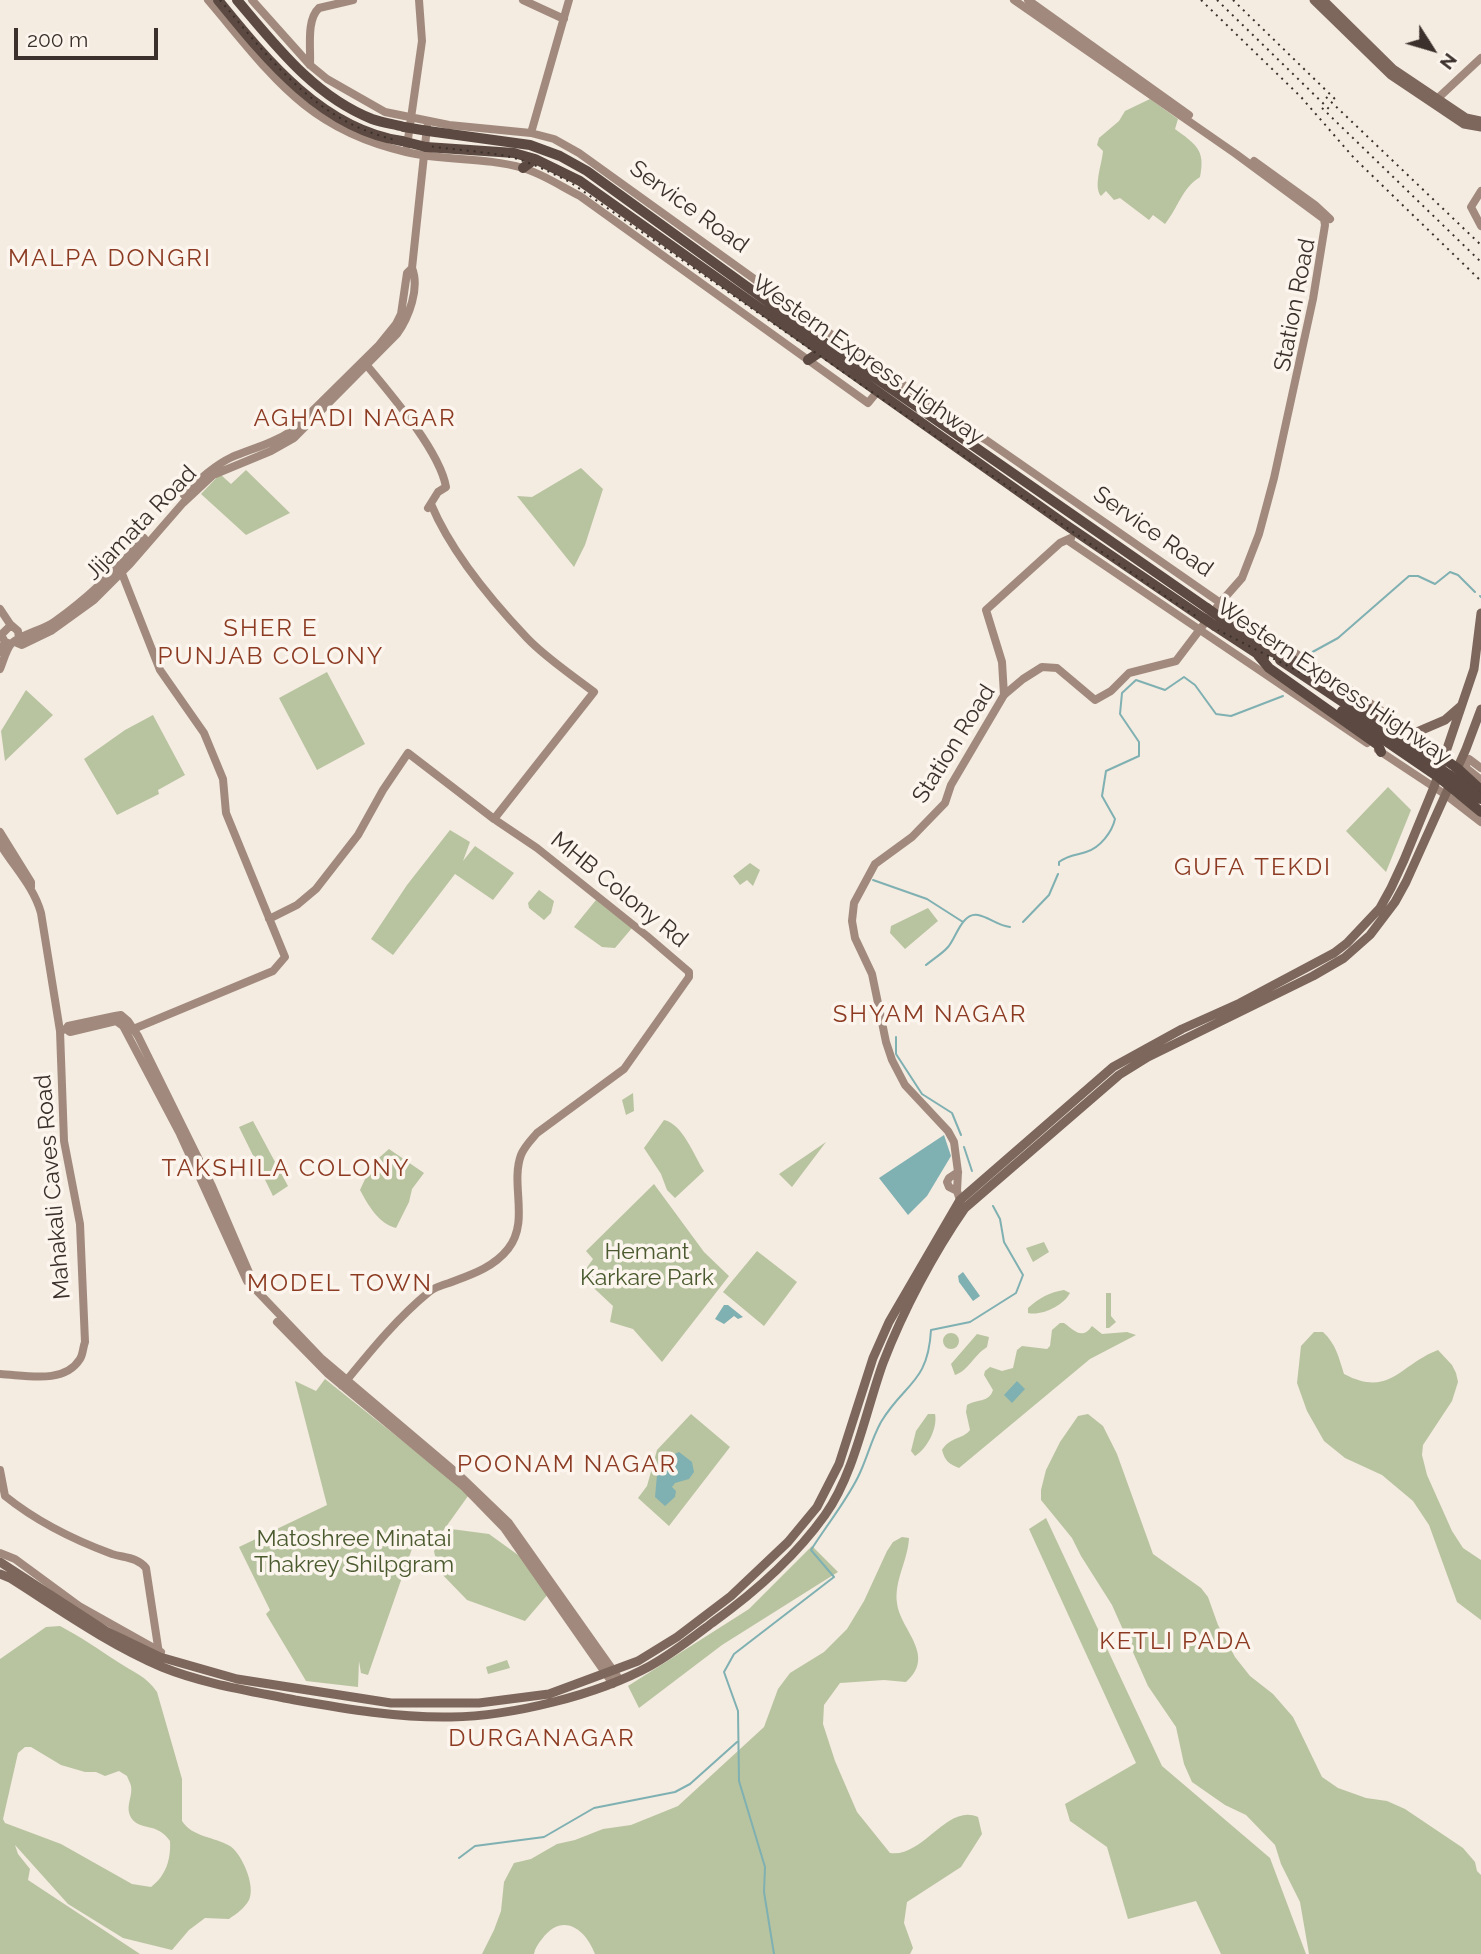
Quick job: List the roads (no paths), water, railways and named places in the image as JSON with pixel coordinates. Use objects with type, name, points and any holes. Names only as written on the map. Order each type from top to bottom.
[{"type":"highway","name":"Western Express Highway","points":[[218,0],[256,46],[301,92],[346,121],[404,147],[424,151],[495,151],[535,159],[592,189],[1203,621],[1218,622],[1481,799]]},
{"type":"highway","name":"Western Express Highway","points":[[237,0],[295,67],[328,94],[373,119],[407,122],[530,145],[560,156],[587,171],[818,338],[974,439],[1203,621]]},
{"type":"highway","points":[[523,168],[535,159]]},
{"type":"highway","points":[[584,199],[592,189]]},
{"type":"highway","points":[[657,251],[664,241]]},
{"type":"highway","points":[[808,360],[821,352]]},
{"type":"highway","points":[[1260,651],[1293,660],[1398,724],[1461,769],[1481,790]]},
{"type":"highway","points":[[1260,651],[1269,668],[1378,745],[1381,752]]},
{"type":"highway","name":"Western Express Highway","points":[[1344,707],[1481,811]]},
{"type":"main road","points":[[1314,0],[1391,75],[1464,124],[1481,127]]},
{"type":"main road","points":[[1323,0],[1386,63],[1466,118],[1481,121]]},
{"type":"main road","points":[[0,1562],[106,1631],[160,1658],[236,1679],[391,1703],[479,1703],[549,1694],[638,1661],[677,1637],[732,1596],[791,1539],[817,1507],[839,1464],[873,1358],[889,1322],[960,1200],[1114,1067],[1182,1029],[1240,1003],[1310,966],[1347,943],[1380,908],[1391,888],[1444,758],[1475,663],[1481,613]]},
{"type":"main road","points":[[1410,735],[1445,720],[1462,705]]},
{"type":"main road","points":[[0,1574],[103,1637],[233,1688],[326,1706],[451,1717],[489,1714],[554,1701],[617,1682],[660,1660],[739,1604],[799,1548],[827,1513],[848,1467],[891,1342],[948,1232],[960,1200],[1119,1076],[1148,1057],[1313,976],[1344,958],[1370,935],[1395,902],[1446,794],[1461,769],[1481,709]]},
{"type":"street","points":[[208,0],[282,88],[305,107],[353,136],[404,147],[422,41],[419,0]]},
{"type":"street","points":[[252,0],[310,65],[327,79],[362,101],[407,122]]},
{"type":"street","points":[[310,65],[312,18],[315,11],[353,0]]},
{"type":"street","points":[[523,0],[564,19]]},
{"type":"street","points":[[531,133],[569,0]]},
{"type":"street","points":[[1014,0],[1327,218]]},
{"type":"street","points":[[1028,0],[1281,179],[1327,218]]},
{"type":"street","points":[[1439,101],[1481,60]]},
{"type":"street","name":"Service Road","points":[[428,126],[531,133],[554,139],[596,164],[974,439],[986,440],[1388,718]]},
{"type":"street","name":"Jijamata Road","points":[[10,637],[51,625],[82,601],[120,570],[194,484],[232,457],[278,440],[293,430],[379,345],[401,314],[407,273],[412,268],[428,126]]},
{"type":"street","points":[[424,151],[440,158],[523,168],[584,199],[868,403],[877,392]]},
{"type":"street","points":[[421,170],[440,158]]},
{"type":"street","points":[[1481,191],[1471,204],[1471,210],[1481,226]]},
{"type":"street","name":"Station Road","points":[[960,1200],[955,1144],[948,1131],[905,1085],[892,1060],[872,974],[855,937],[852,921],[854,904],[875,864],[912,836],[945,803],[951,785],[1004,695],[1032,671],[1048,666],[1057,668],[1095,699],[1111,691],[1129,673],[1176,661],[1203,621],[1246,580],[1273,506],[1318,300],[1331,226],[1327,218]]},
{"type":"street","points":[[364,362],[433,457],[446,486],[438,492],[431,505],[476,579],[528,639],[594,692],[494,819]]},
{"type":"street","points":[[1004,695],[1002,662],[986,610],[999,596],[1078,533]]},
{"type":"street","points":[[1065,541],[1203,621],[1381,752],[1446,794],[1481,822]]},
{"type":"street","points":[[120,570],[160,670],[204,733],[223,779],[226,813],[285,957],[273,971],[130,1030]]},
{"type":"street","points":[[0,669],[10,637],[2,613]]},
{"type":"street","points":[[0,652],[10,637]]},
{"type":"street","name":"MHB Colony Rd","points":[[269,919],[297,905],[316,889],[358,835],[408,753],[494,819],[537,848],[648,936],[687,968],[689,977],[624,1069],[537,1133],[529,1142],[521,1155],[518,1172],[518,1226],[508,1250],[489,1267],[432,1289],[385,1334],[344,1383]]},
{"type":"street","points":[[1481,768],[1469,759],[1461,769],[1481,780]]},
{"type":"street","name":"Mahakali Caves Road","points":[[0,832],[31,882],[41,913],[63,1030],[62,1122],[80,1224],[85,1342],[80,1359],[65,1372],[45,1377],[0,1374]]},
{"type":"street","name":"Mahakali Caves Road","points":[[0,844],[26,885],[31,887]]},
{"type":"street","points":[[63,1030],[68,1026],[121,1016],[212,1185],[257,1291],[344,1383],[464,1487],[504,1528],[617,1682]]},
{"type":"street","points":[[0,1470],[5,1496],[29,1515],[113,1554],[140,1560],[146,1568],[160,1658]]},
{"type":"street","points":[[0,1553],[41,1577],[79,1606],[160,1658]]},
{"type":"water","points":[[944,1135],[951,1156],[927,1196],[908,1215],[879,1178]]},
{"type":"water","points":[[963,1272],[980,1296],[973,1301],[959,1282],[958,1276]]},
{"type":"water","points":[[724,1305],[728,1305],[743,1317],[738,1319],[734,1316],[724,1324],[715,1319]]},
{"type":"water","points":[[1017,1381],[1025,1389],[1012,1403],[1004,1395]]},
{"type":"water","points":[[679,1452],[692,1462],[694,1472],[689,1479],[675,1483],[672,1487],[676,1491],[675,1497],[665,1506],[655,1497],[656,1466],[661,1460]]},
{"type":"waterway","points":[[1307,655],[1338,638],[1409,576],[1418,576],[1435,584],[1450,572],[1458,575],[1475,592]]},
{"type":"waterway","points":[[1059,865],[1059,862],[1066,858],[1096,847],[1105,839],[1113,824],[1115,819],[1102,796],[1106,771],[1139,756],[1139,742],[1120,714],[1122,693],[1136,680],[1165,690],[1184,677],[1195,685],[1216,714],[1231,716],[1283,696]]},
{"type":"waterway","points":[[1023,922],[1049,895],[1058,874]]},
{"type":"waterway","points":[[873,880],[927,899],[963,922]]},
{"type":"waterway","points":[[926,965],[948,947],[964,921],[972,915],[1010,927]]},
{"type":"waterway","points":[[896,1037],[896,1054],[922,1094],[952,1113],[961,1135]]},
{"type":"waterway","points":[[964,1147],[972,1171]]},
{"type":"waterway","points":[[774,1954],[764,1892],[765,1867],[739,1781],[738,1711],[724,1672],[734,1654],[834,1577],[811,1550],[853,1487],[881,1422],[920,1373],[929,1348],[931,1330],[970,1322],[1016,1293],[1023,1275],[1004,1242],[1000,1219],[993,1206]]},
{"type":"waterway","points":[[459,1858],[475,1846],[544,1837],[594,1808],[675,1792],[690,1784],[737,1742]]},
{"type":"railway","points":[[220,0],[289,78],[329,111],[351,124],[391,139],[506,156],[570,182],[1168,598],[1216,629],[1317,681],[1481,794]]},
{"type":"railway","points":[[1201,0],[1301,97],[1354,158],[1481,281]]},
{"type":"railway","points":[[1217,0],[1331,111]]},
{"type":"railway","points":[[1233,0],[1336,100]]},
{"type":"railway","points":[[1326,97],[1481,245]]},
{"type":"railway","points":[[1322,108],[1481,262]]},
{"type":"district","name":"MALPA DONGRI","points":[[110,259]]},
{"type":"district","name":"AGHADI NAGAR","points":[[355,419]]},
{"type":"district","name":"SHER E PUNJAB COLONY","points":[[271,643]]},
{"type":"district","name":"GUFA TEKDI","points":[[1253,868]]},
{"type":"district","name":"SHYAM NAGAR","points":[[930,1015]]},
{"type":"district","name":"TAKSHILA COLONY","points":[[286,1169]]},
{"type":"district","name":"MODEL TOWN","points":[[340,1284]]},
{"type":"district","name":"POONAM NAGAR","points":[[567,1465]]},
{"type":"district","name":"KETLI PADA","points":[[1176,1642]]},
{"type":"district","name":"DURGANAGAR","points":[[542,1739]]},
{"type":"park label","name":"Hemant Karkare Park","points":[[647,1265]]},
{"type":"park label","name":"Matoshree Minatai Thakrey Shilpgram","points":[[354,1552]]}]
